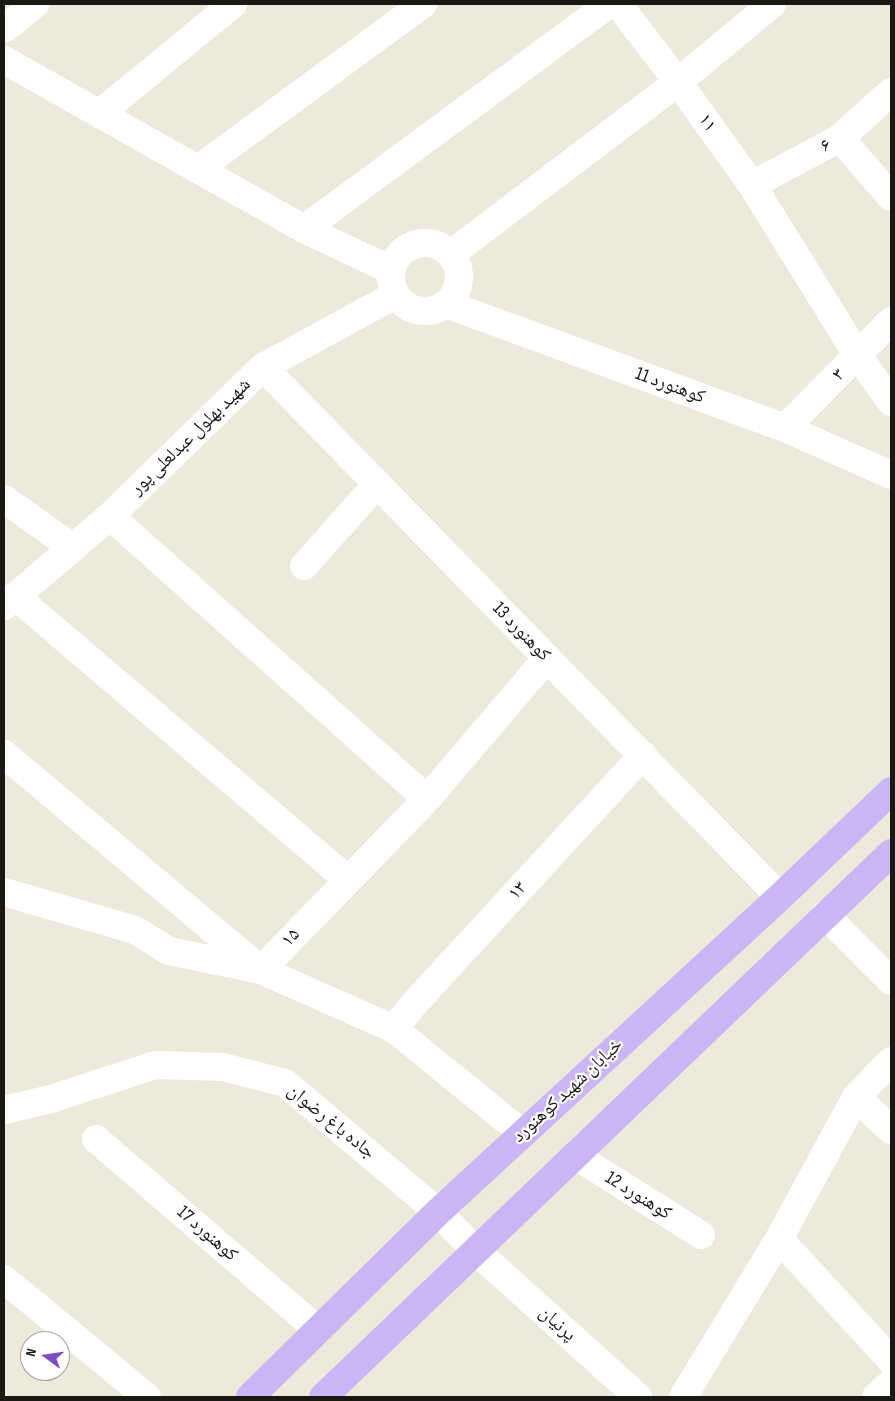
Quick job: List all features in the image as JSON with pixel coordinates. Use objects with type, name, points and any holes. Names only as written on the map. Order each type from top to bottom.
[{"type":"main road","name":"خیابان شهید کوهنورد","points":[[250,1397],[438,1212],[780,897],[891,791]]},
{"type":"main road","points":[[331,1395],[476,1251],[891,853]]},
{"type":"street","points":[[4,29],[35,4]]},
{"type":"street","points":[[99,114],[233,4]]},
{"type":"street","points":[[198,169],[423,4]]},
{"type":"street","points":[[304,229],[609,4]]},
{"type":"street","name":"۱۱","points":[[618,4],[678,82],[752,185],[858,356],[891,402]]},
{"type":"street","points":[[451,254],[678,82],[772,4]]},
{"type":"street","points":[[4,60],[304,229],[393,282]]},
{"type":"street","name":"۶","points":[[752,185],[840,138],[891,92]]},
{"type":"street","points":[[840,138],[891,197]]},
{"type":"street","points":[[432,243],[451,254],[458,269],[459,286],[454,296],[436,310],[424,312],[413,310],[403,304],[393,282],[395,260],[411,245],[432,243]]},
{"type":"street","name":"شهید بهلول عبدلعلی پور","points":[[9,601],[110,516],[263,367],[393,282]]},
{"type":"street","name":"کوهنورد 11","points":[[446,304],[785,428],[891,475]]},
{"type":"street","name":"۳","points":[[785,428],[891,321]]},
{"type":"street","name":"کوهنورد 13","points":[[263,367],[780,897]]},
{"type":"street","points":[[304,566],[377,484]]},
{"type":"street","points":[[4,499],[73,548]]},
{"type":"street","points":[[110,516],[427,799]]},
{"type":"street","points":[[9,601],[348,880]]},
{"type":"street","name":"۱۵","points":[[260,970],[427,799],[547,658]]},
{"type":"street","points":[[4,754],[260,970]]},
{"type":"street","name":"۱۳","points":[[394,1029],[413,1005],[643,755]]},
{"type":"street","points":[[4,892],[135,930],[169,950],[260,970],[394,1029],[522,1133]]},
{"type":"street","points":[[825,915],[891,981]]},
{"type":"street","points":[[684,1397],[779,1239],[856,1097],[891,1060]]},
{"type":"street","name":"جاده باغ رضوان","points":[[4,1110],[51,1099],[155,1065],[223,1067],[285,1083],[438,1212],[476,1251]]},
{"type":"street","points":[[856,1097],[891,1130]]},
{"type":"street","name":"کوهنورد 17","points":[[96,1138],[318,1330]]},
{"type":"street","name":"کوهنورد 12","points":[[576,1156],[701,1235]]},
{"type":"street","points":[[779,1239],[891,1360]]},
{"type":"street","name":"پرنیان","points":[[476,1251],[638,1397]]},
{"type":"street","points":[[4,1280],[147,1397]]},
{"type":"street","points":[[876,1397],[891,1383]]}]
